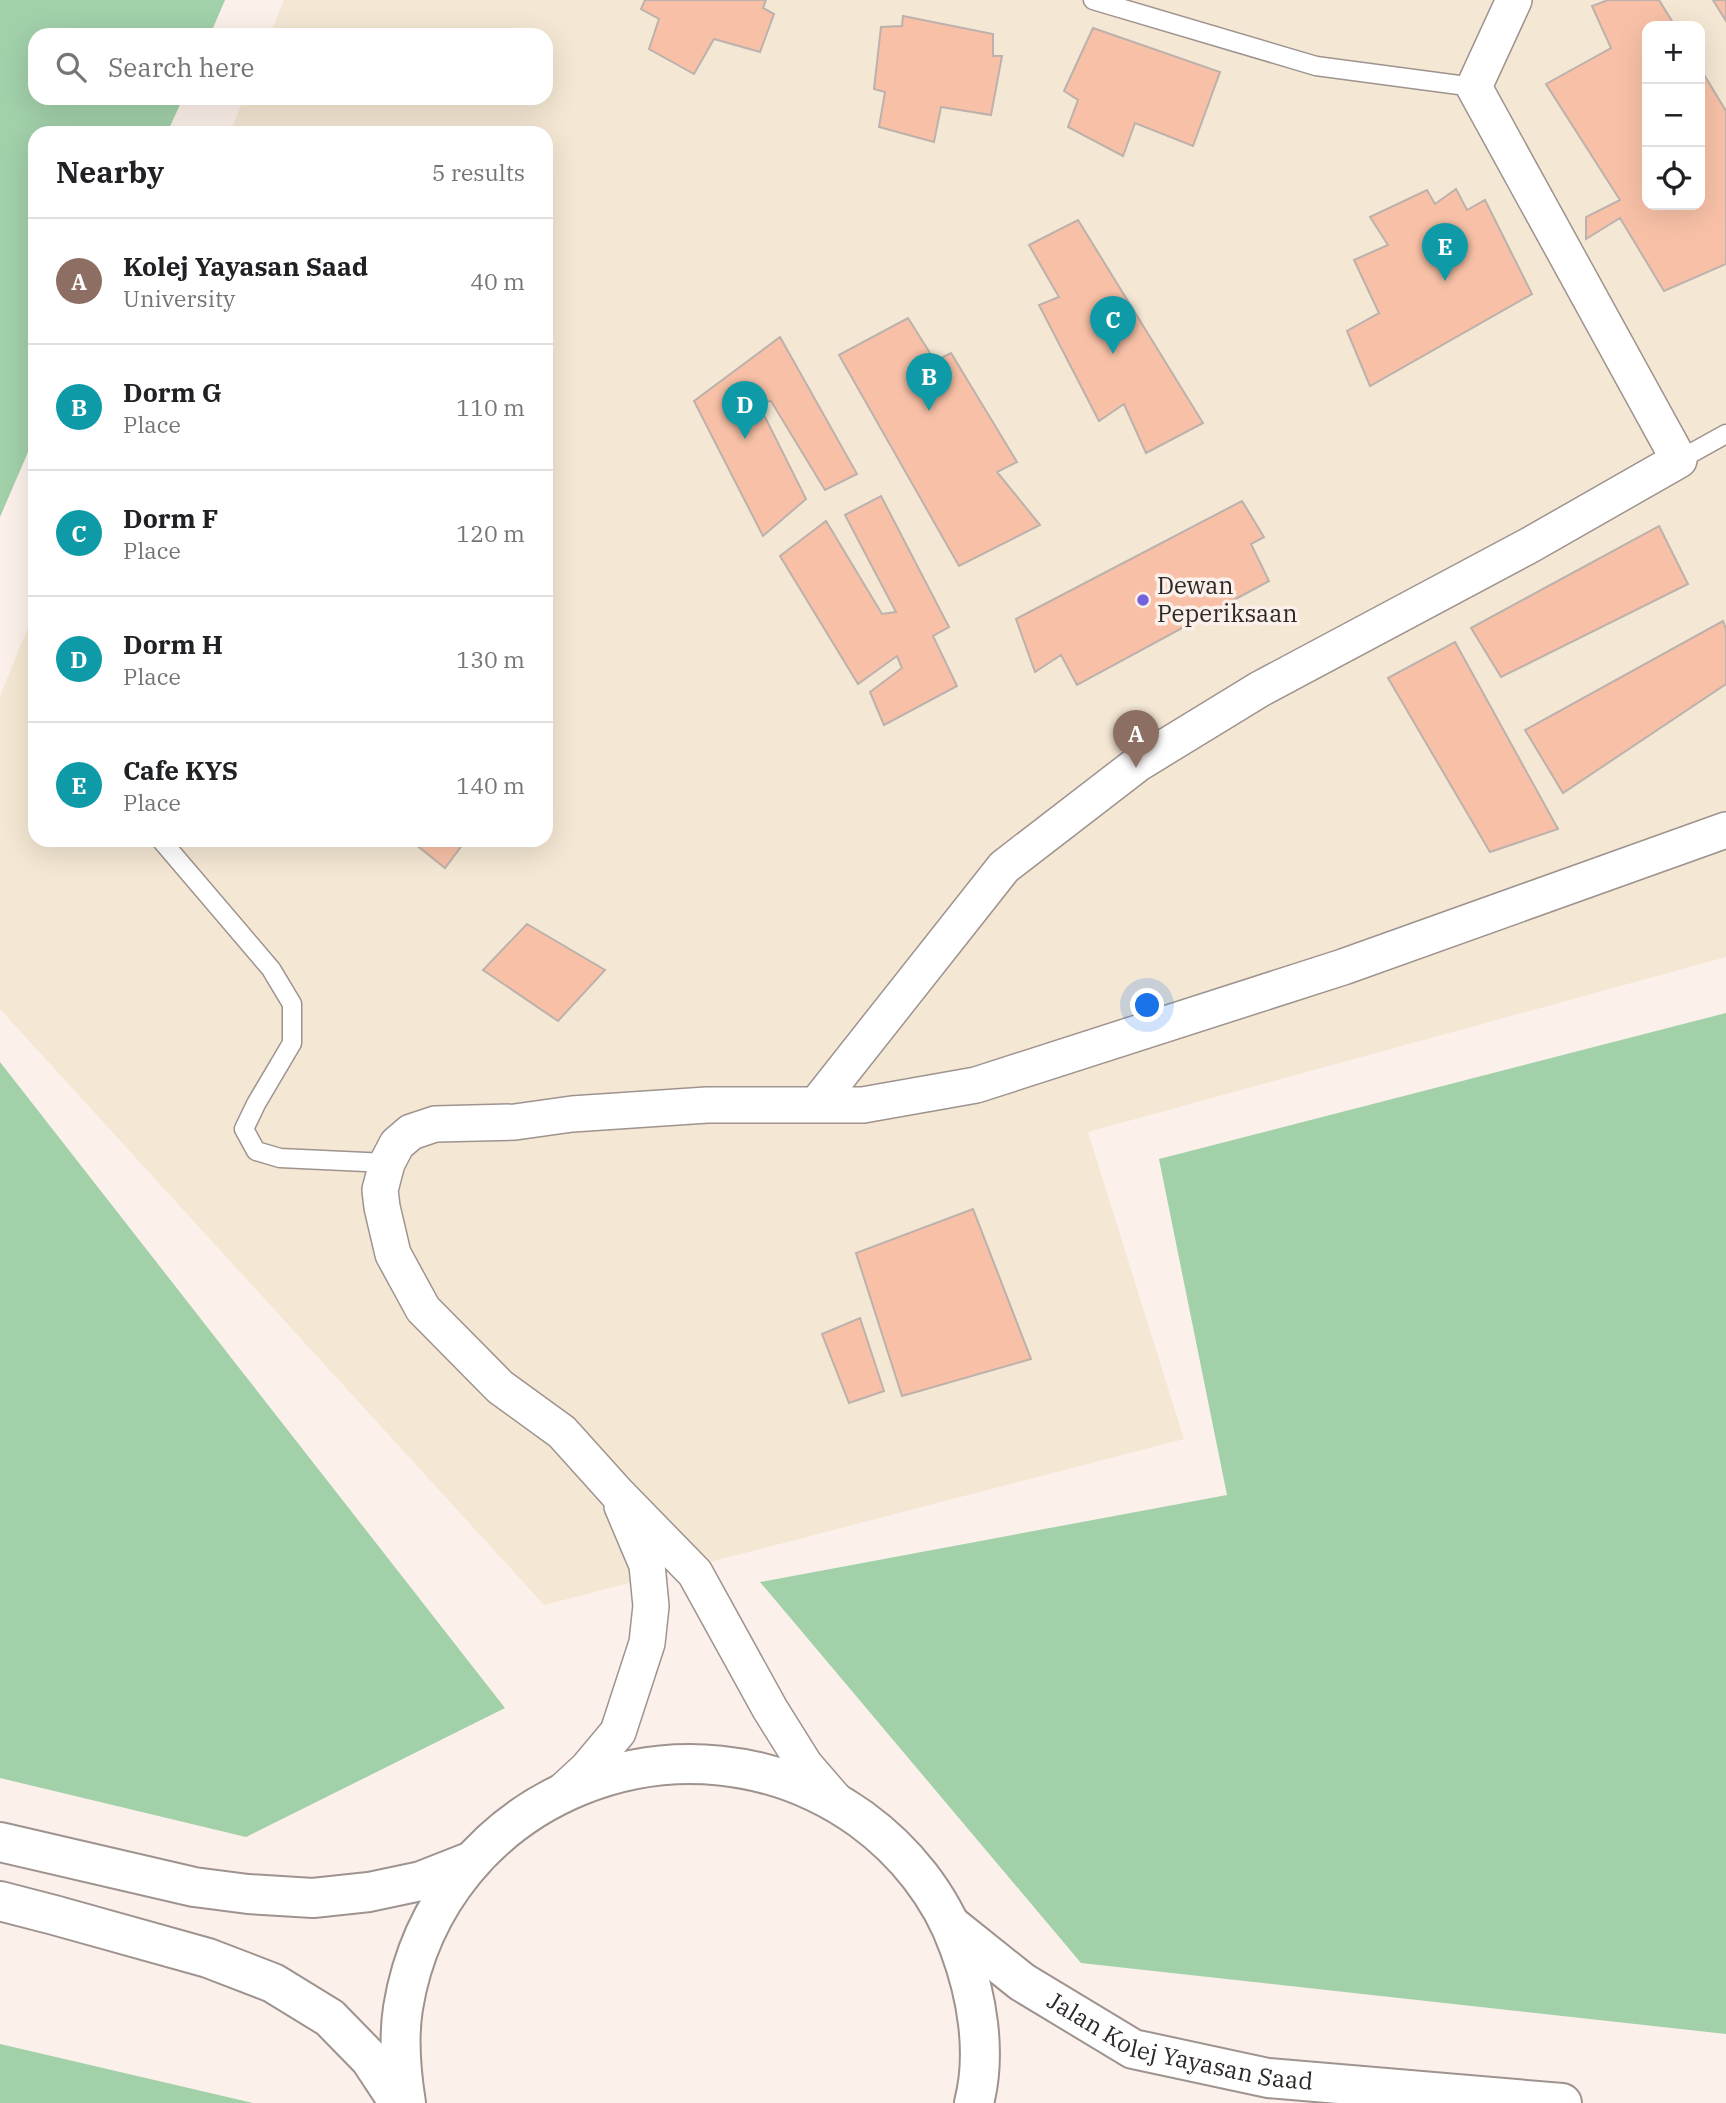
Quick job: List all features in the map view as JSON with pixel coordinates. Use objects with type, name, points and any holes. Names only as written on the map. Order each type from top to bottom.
[{"type":"street","points":[[816,1105],[1004,867],[1139,764],[1260,689],[1530,545],[1679,460],[1474,87],[1514,0]]},
{"type":"street","points":[[837,1802],[805,1765],[770,1709],[695,1573],[562,1432],[500,1387],[423,1309],[393,1254],[382,1207],[380,1189],[387,1163],[397,1144],[411,1132],[435,1124],[515,1122],[572,1114],[707,1105],[863,1105],[976,1085],[1343,967],[1726,830]]},
{"type":"street","points":[[406,2103],[400,2063],[403,2008],[417,1955],[440,1905],[472,1861],[514,1822],[562,1792],[587,1769],[618,1732],[647,1643],[651,1606],[647,1565],[616,1492]]},
{"type":"street","points":[[562,1792],[616,1773],[661,1765],[729,1765],[785,1778],[837,1802],[883,1835],[922,1877],[952,1926],[971,1979],[979,2036],[977,2092],[974,2103]]},
{"type":"street","points":[[0,1842],[194,1887],[313,1898],[369,1892],[421,1881],[472,1861]]},
{"type":"street","points":[[0,1901],[208,1958],[273,1983],[330,2018],[370,2060],[399,2103]]},
{"type":"street","name":"Jalan Kolej Yayasan Saad","points":[[952,1926],[1022,1982],[1133,2049],[1268,2078],[1562,2103]]},
{"type":"lane","points":[[1093,0],[1316,66],[1474,87]]},
{"type":"lane","points":[[1679,460],[1726,434]]},
{"type":"lane","points":[[168,847],[271,969],[292,1003],[292,1043],[244,1129],[256,1152],[280,1158],[387,1163]]},
{"type":"shaded area","points":[[284,0],[1726,0],[1726,957],[1088,1132],[1184,1439],[544,1605],[0,1009],[0,696],[28,627],[28,847],[553,847],[553,126],[233,126],[241,105],[553,105],[553,28],[273,28]]},
{"type":"green space","points":[[0,0],[225,0],[213,28],[28,28],[28,105],[180,105],[170,126],[28,126],[28,452],[0,517]]},
{"type":"green space","points":[[1726,1013],[1726,2034],[1081,1963],[760,1582],[1227,1495],[1159,1159]]},
{"type":"green space","points":[[0,1062],[505,1708],[246,1837],[0,1778]]},
{"type":"green space","points":[[0,2044],[253,2103],[0,2103]]},
{"type":"building","points":[[645,0],[766,0],[763,8],[774,14],[760,52],[714,39],[694,74],[649,49],[659,19],[641,9]]},
{"type":"building","points":[[1608,0],[1659,0],[1672,21],[1642,21],[1642,210],[1705,210],[1705,76],[1726,111],[1726,264],[1664,291],[1620,218],[1586,239],[1586,217],[1620,200],[1546,84],[1611,48],[1592,6]]},
{"type":"building","points":[[1713,0],[1726,0],[1726,21]]},
{"type":"building","points":[[903,16],[993,34],[993,56],[1002,56],[991,115],[941,107],[934,142],[879,127],[885,92],[874,89],[881,27],[902,26]]},
{"type":"building","points":[[1093,28],[1220,72],[1193,146],[1135,123],[1123,156],[1068,127],[1078,100],[1064,91]]},
{"type":"building","points":[[1456,189],[1467,210],[1485,200],[1532,294],[1370,386],[1347,331],[1379,313],[1354,260],[1388,245],[1370,217],[1427,190],[1435,204]]},
{"type":"building","points":[[1078,220],[1203,423],[1146,453],[1124,404],[1099,421],[1039,305],[1059,297],[1029,245]]},
{"type":"building","points":[[908,318],[935,361],[951,353],[1017,462],[997,472],[1040,525],[959,566],[839,355]]},
{"type":"building","points":[[780,337],[857,474],[825,490],[771,401],[758,403],[806,499],[763,536],[694,401]]},
{"type":"building","points":[[881,496],[949,627],[933,636],[957,686],[884,725],[870,692],[902,668],[897,656],[858,684],[780,556],[826,521],[882,614],[896,612],[845,515]]},
{"type":"building","name":"Dewan Peperiksaan","points":[[1242,501],[1264,537],[1251,544],[1269,581],[1077,685],[1061,655],[1035,672],[1016,619]]},
{"type":"building","points":[[1659,526],[1688,584],[1501,677],[1471,628]]},
{"type":"building","points":[[1723,621],[1726,629],[1726,684],[1563,793],[1525,730]]},
{"type":"building","points":[[1455,642],[1558,829],[1490,852],[1388,678]]},
{"type":"building","points":[[419,847],[461,847],[445,868]]},
{"type":"building","points":[[527,924],[605,970],[558,1021],[483,970]]},
{"type":"building","points":[[973,1209],[1031,1359],[902,1396],[856,1253]]},
{"type":"building","points":[[860,1318],[884,1391],[849,1403],[822,1334]]},
{"type":"place","name":"Cafe KYS","points":[[1445,281]]},
{"type":"place","name":"Dorm F","points":[[1113,354]]},
{"type":"place","name":"Dorm G","points":[[929,411]]},
{"type":"place","name":"Dorm H","points":[[745,439]]},
{"type":"place","name":"Dewan Peperiksaan","points":[[1143,600]]},
{"type":"place","name":"Kolej Yayasan Saad","points":[[1136,768]]}]
